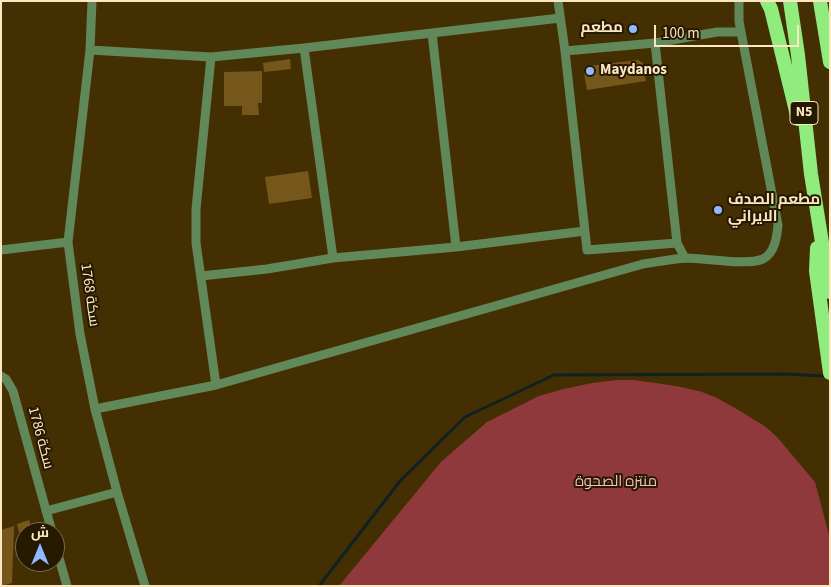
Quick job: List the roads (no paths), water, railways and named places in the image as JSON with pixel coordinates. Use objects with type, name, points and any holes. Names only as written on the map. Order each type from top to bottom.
[{"type":"highway","points":[[767,1],[771,9],[811,174]]},
{"type":"highway","name":"N5","points":[[790,1],[811,174],[830,292]]},
{"type":"highway","points":[[820,1],[830,62]]},
{"type":"highway","name":"N5","points":[[819,224],[816,271],[830,373]]},
{"type":"street","name":"سكة 1768","points":[[92,1],[90,50],[68,242],[80,334],[95,409],[145,586]]},
{"type":"street","points":[[558,1],[587,250],[677,243]]},
{"type":"street","points":[[95,409],[216,385],[643,264],[685,258],[752,262],[765,258],[777,239],[778,224],[739,21],[740,1]]},
{"type":"street","points":[[90,50],[211,57],[560,18]]},
{"type":"street","points":[[565,51],[655,43],[717,32],[741,32]]},
{"type":"street","points":[[432,33],[456,247]]},
{"type":"street","points":[[655,43],[677,243],[685,258]]},
{"type":"street","points":[[304,48],[333,258]]},
{"type":"street","points":[[211,57],[196,209],[196,243],[216,385]]},
{"type":"street","points":[[201,276],[267,269],[333,258],[456,247],[585,231]]},
{"type":"street","points":[[1,250],[68,242]]},
{"type":"street","name":"سكة 1786","points":[[1,376],[6,379],[13,391],[49,522]]},
{"type":"street","points":[[46,512],[117,492]]},
{"type":"street","points":[[63,572],[67,586]]},
{"type":"waterway","points":[[319,586],[400,481],[465,417],[554,375],[784,374],[824,376]]},
{"type":"place","name":"مطعم","points":[[633,29]]},
{"type":"place","name":"Maydanos","points":[[590,71]]},
{"type":"place","name":"مطعم الصدف الايراني","points":[[718,210]]},
{"type":"park label","name":"منتزه الصحوة","points":[[616,483]]}]
